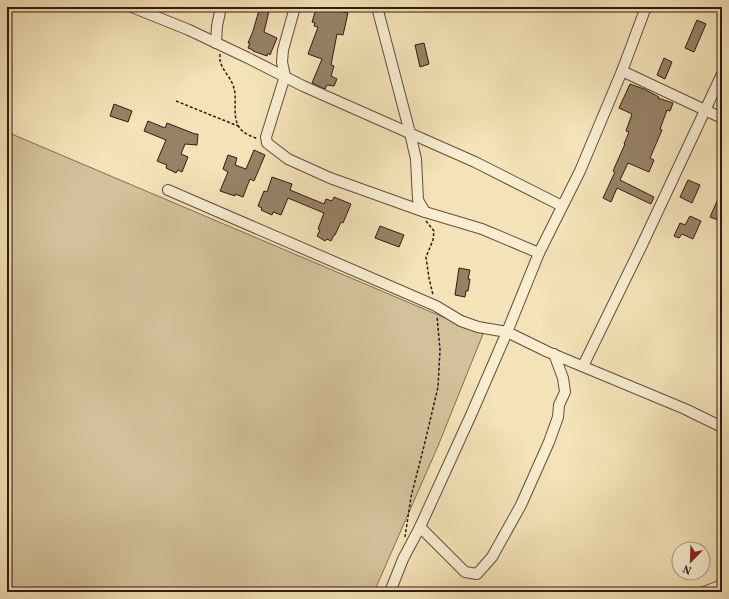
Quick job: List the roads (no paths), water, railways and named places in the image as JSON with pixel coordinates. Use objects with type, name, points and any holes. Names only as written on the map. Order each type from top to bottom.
[{"type":"street","points":[[132,7],[220,45],[303,86],[475,162],[562,206]]},
{"type":"street","points":[[220,45],[217,26],[221,7]]},
{"type":"street","points":[[295,7],[283,50],[282,62],[284,76],[266,137],[267,143],[288,159],[330,178],[425,212],[482,229],[539,253]]},
{"type":"street","points":[[378,7],[416,159],[418,200],[425,212]]},
{"type":"street","points":[[390,592],[403,559],[420,527],[507,332],[539,253],[580,171],[622,71],[646,7]]},
{"type":"street","points":[[622,71],[722,118]]},
{"type":"street","points":[[583,366],[641,248],[722,74]]},
{"type":"street","points":[[168,190],[436,306],[461,321],[478,328],[507,332],[554,354],[685,409],[722,427]]},
{"type":"street","points":[[420,527],[465,572],[477,574],[492,557],[521,505],[549,442],[558,416],[559,405],[565,392],[563,378],[554,354]]},
{"type":"street","points":[[704,592],[722,585]]}]
